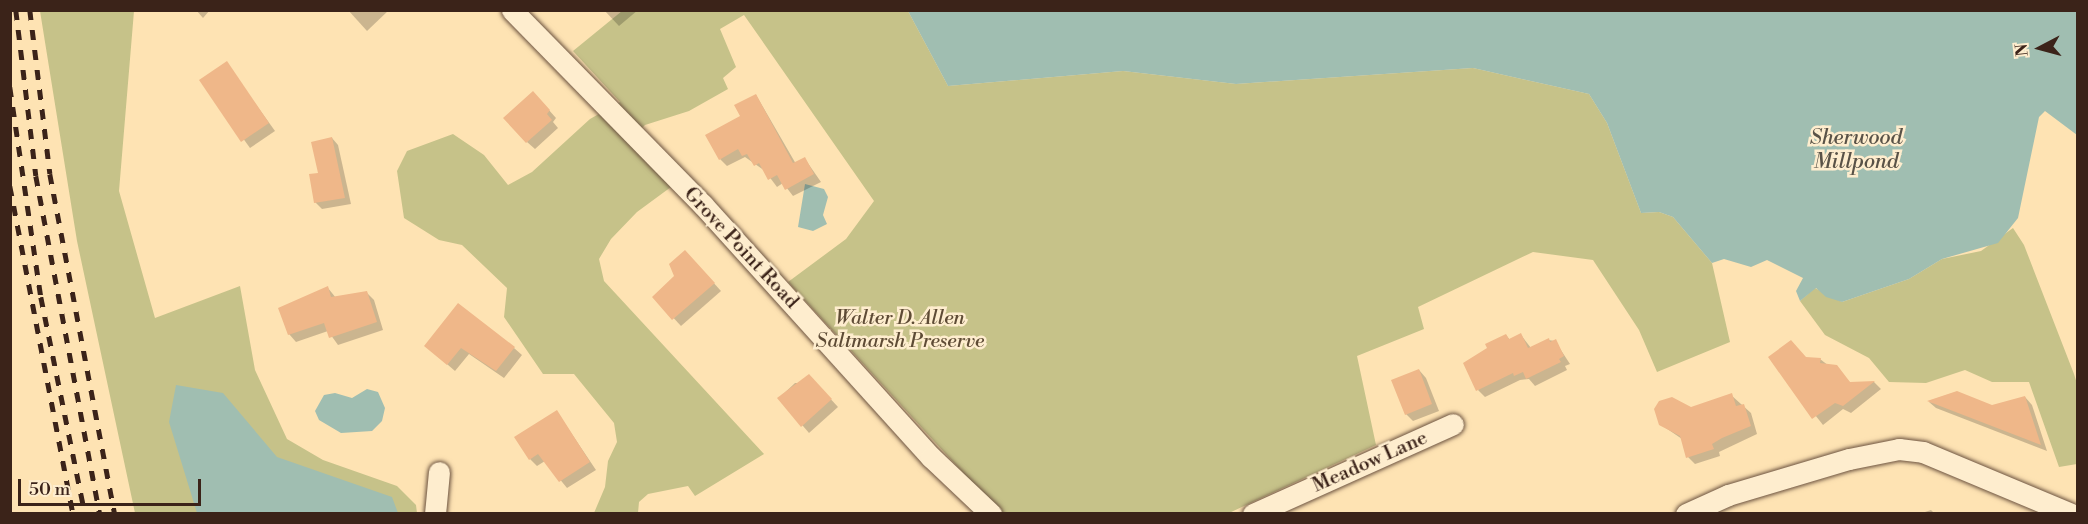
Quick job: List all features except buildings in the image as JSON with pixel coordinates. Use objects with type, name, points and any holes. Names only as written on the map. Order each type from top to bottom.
[{"type":"street","name":"Grove Point Road","points":[[512,10],[703,205],[931,458],[991,513]]},
{"type":"street","name":"Meadow Lane","points":[[1253,513],[1453,424]]},
{"type":"street","points":[[1686,513],[1728,495],[1849,459],[1899,449],[1923,452],[2071,513]]},
{"type":"street","points":[[435,513],[439,472]]},
{"type":"green space","points":[[40,11],[134,11],[119,191],[155,318],[240,286],[255,370],[287,439],[323,460],[397,486],[416,505],[417,513],[135,513],[77,241]]},
{"type":"green space","name":"Walter D. Allen Saltmarsh Preserve","points":[[622,11],[908,11],[948,86],[1123,71],[1236,84],[1473,68],[1589,94],[1607,123],[1641,213],[1659,212],[1673,217],[1712,263],[1730,342],[1657,372],[1639,330],[1593,260],[1533,252],[1418,307],[1424,329],[1357,356],[1376,445],[1229,513],[1000,513],[788,282],[846,239],[874,201],[744,15],[720,29],[736,67],[723,78],[728,89],[689,111],[645,125],[630,140],[671,187],[637,212],[611,239],[599,259],[604,281],[764,454],[695,496],[688,486],[648,494],[639,502],[638,513],[594,513],[605,487],[608,461],[617,442],[614,423],[574,374],[543,374],[504,317],[507,288],[462,245],[439,240],[404,218],[397,171],[407,151],[453,134],[484,155],[508,185],[532,172],[590,119],[620,102],[573,51]]},
{"type":"green space","points":[[2013,228],[2024,245],[2078,387],[2077,464],[2059,467],[2029,382],[1992,382],[1965,370],[1926,383],[1889,382],[1869,358],[1825,335],[1800,301],[1815,288],[1842,302],[1909,279],[1942,259],[1981,251]]},
{"type":"water","name":"Sherwood Millpond","points":[[908,11],[2077,11],[2077,135],[2045,111],[2039,117],[2018,218],[1998,243],[1942,259],[1909,279],[1842,302],[1826,297],[1816,288],[1800,301],[1796,291],[1803,278],[1767,260],[1751,267],[1724,259],[1712,263],[1673,217],[1659,212],[1641,213],[1607,123],[1589,94],[1473,68],[1236,84],[1123,71],[948,86]]},
{"type":"water","points":[[805,184],[824,189],[828,197],[823,215],[827,224],[813,231],[798,227]]},
{"type":"water","points":[[176,385],[223,393],[277,457],[392,497],[398,513],[197,513],[169,422]]},
{"type":"water","points":[[367,389],[378,392],[385,408],[382,421],[372,431],[341,433],[319,420],[315,411],[324,395],[335,393],[352,398]]},
{"type":"railway","points":[[16,10],[36,176],[100,514]]},
{"type":"railway","points":[[30,10],[50,174],[115,514]]},
{"type":"railway","points":[[10,87],[41,297],[85,514]]},
{"type":"railway","points":[[10,186],[73,514]]}]
